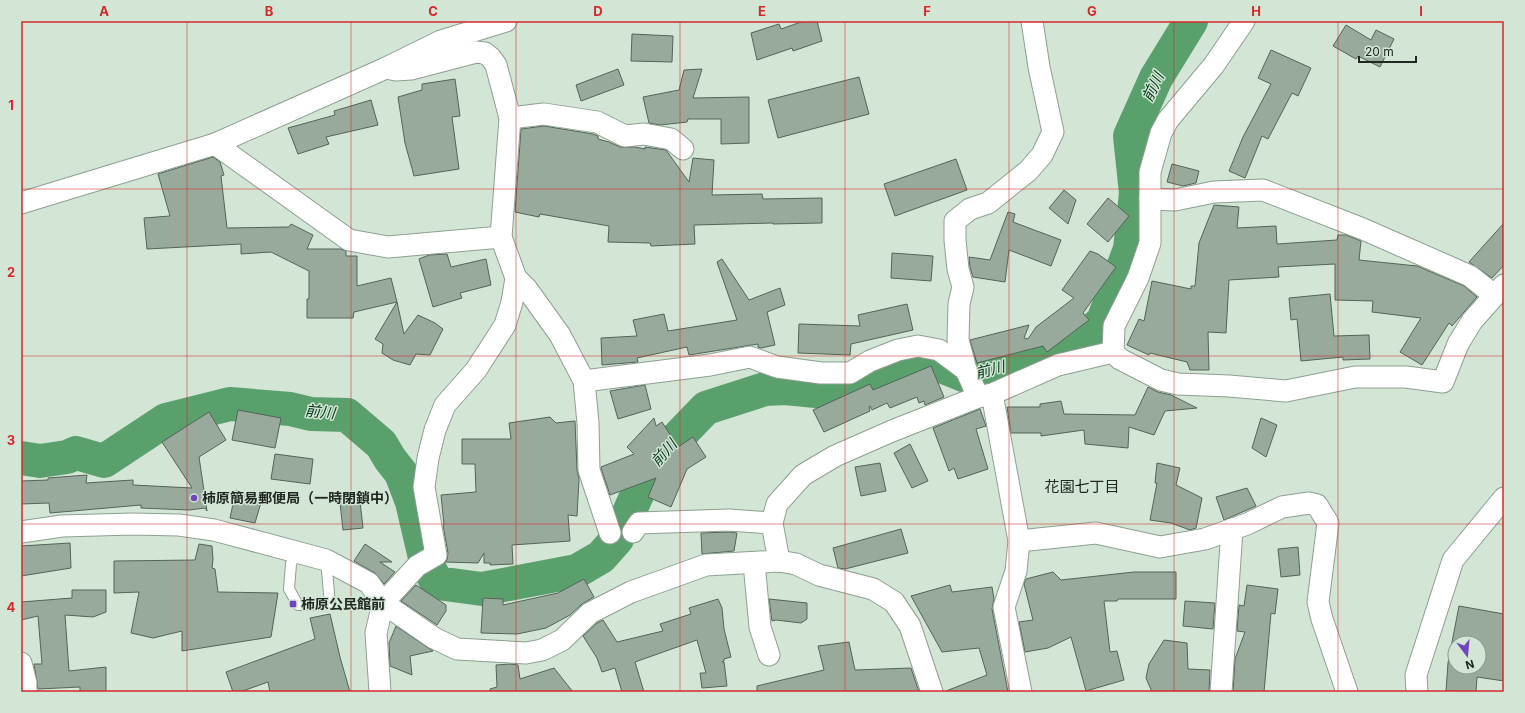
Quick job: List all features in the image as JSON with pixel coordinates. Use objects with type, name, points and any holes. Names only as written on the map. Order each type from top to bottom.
[{"type":"street","points":[[21,203],[215,144],[386,68],[441,41],[506,21]]},
{"type":"street","points":[[1021,692],[1004,607],[1016,571],[1019,542],[977,386],[958,340],[959,304],[963,287],[958,269],[955,222],[970,209],[988,203],[1028,171],[1042,155],[1054,132],[1039,67],[1032,21]]},
{"type":"street","points":[[1150,199],[1175,200],[1214,192],[1263,190],[1363,229],[1499,290],[1468,327],[1458,344],[1443,382],[1406,377],[1355,377],[1286,391],[1229,386],[1178,384],[1161,380],[1120,359],[1113,352],[1114,326],[1138,278],[1150,243],[1150,199],[1150,172],[1161,133],[1168,120],[1214,65],[1244,21]]},
{"type":"street","points":[[386,68],[396,70],[411,69],[476,52],[485,53],[496,65],[510,118],[501,237],[516,278],[528,289],[560,335],[584,381],[588,423],[589,470],[610,533]]},
{"type":"street","points":[[510,118],[544,114],[597,122],[625,136],[644,134],[671,139],[683,149]]},
{"type":"street","points":[[215,144],[349,240],[388,247],[501,237]]},
{"type":"street","points":[[380,692],[376,633],[383,603],[417,566],[436,555],[424,487],[428,458],[435,430],[444,405],[476,370],[505,325],[512,302],[516,278]]},
{"type":"street","points":[[584,381],[710,365],[750,357],[778,367],[821,374],[850,372],[870,361],[898,350],[918,346],[939,350],[977,386]]},
{"type":"street","points":[[779,561],[772,523],[778,504],[803,475],[842,452],[892,430],[977,386],[1113,352]]},
{"type":"street","points":[[1417,692],[1416,675],[1454,560],[1504,498]]},
{"type":"street","points":[[1019,542],[1096,533],[1160,547],[1205,539],[1247,524],[1282,507],[1309,503],[1317,505],[1328,523],[1318,602],[1322,619],[1347,692]]},
{"type":"street","points":[[633,532],[639,523],[729,520],[772,523]]},
{"type":"street","points":[[21,532],[62,526],[132,524],[179,525],[214,530],[326,560],[369,583],[383,603],[434,638],[457,649],[526,653],[542,650],[562,640],[590,613],[631,592],[706,565],[779,561],[796,564],[819,575],[873,589],[894,602],[910,626],[932,692]]},
{"type":"street","points":[[1221,692],[1232,529]]},
{"type":"street","points":[[754,563],[760,627],[769,655]]},
{"type":"street","points":[[21,663],[26,682],[26,692]]},
{"type":"lane","points":[[296,552],[290,564],[289,589],[298,605],[330,604],[326,560]]},
{"type":"building","points":[[804,21],[817,21],[822,41],[793,51],[792,48],[757,60],[751,33],[779,24],[781,29]]},
{"type":"building","points":[[1346,25],[1371,40],[1376,30],[1394,39],[1380,67],[1358,56],[1356,59],[1333,46]]},
{"type":"building","points":[[632,34],[673,36],[672,62],[631,61]]},
{"type":"building","points":[[1271,50],[1311,68],[1298,96],[1292,93],[1268,139],[1262,136],[1245,178],[1229,171],[1243,137],[1271,84],[1258,78]]},
{"type":"building","points":[[618,69],[624,85],[581,101],[576,85]]},
{"type":"building","points":[[702,69],[693,98],[749,97],[749,143],[721,144],[721,119],[688,119],[687,122],[660,125],[649,123],[643,97],[679,90],[684,70]]},
{"type":"building","points":[[859,77],[869,114],[778,138],[768,100]]},
{"type":"building","points":[[455,79],[460,116],[452,117],[459,169],[414,176],[405,143],[398,97],[422,90],[422,84]]},
{"type":"building","points":[[371,100],[378,125],[326,137],[329,144],[298,154],[288,128],[335,115],[334,111]]},
{"type":"building","points":[[544,126],[593,134],[598,136],[598,139],[620,147],[645,149],[645,147],[666,150],[689,182],[693,158],[714,160],[712,195],[762,194],[763,199],[822,198],[822,223],[694,225],[695,244],[651,246],[650,243],[608,242],[609,226],[540,214],[539,217],[515,212],[521,129]]},
{"type":"building","points":[[213,157],[220,162],[224,175],[221,176],[227,228],[289,227],[291,224],[313,235],[307,249],[341,249],[346,251],[346,256],[357,256],[357,286],[391,278],[397,302],[354,312],[353,318],[307,318],[309,271],[271,252],[241,254],[241,244],[147,249],[144,218],[170,216],[158,174]]},
{"type":"building","points":[[956,159],[967,190],[895,216],[884,184]]},
{"type":"building","points":[[1172,164],[1199,171],[1196,183],[1183,186],[1167,182]]},
{"type":"building","points":[[1064,190],[1076,200],[1068,224],[1049,208]]},
{"type":"building","points":[[1108,198],[1129,216],[1108,242],[1087,224]]},
{"type":"building","points":[[1214,205],[1239,207],[1237,228],[1276,226],[1277,244],[1337,240],[1338,235],[1346,235],[1361,241],[1359,260],[1417,266],[1464,286],[1477,297],[1452,326],[1449,323],[1422,365],[1400,352],[1421,318],[1372,312],[1373,301],[1335,300],[1335,264],[1278,267],[1279,277],[1229,280],[1226,333],[1208,332],[1209,370],[1190,370],[1187,362],[1150,353],[1149,355],[1127,345],[1139,319],[1144,321],[1152,281],[1191,289],[1191,286],[1195,286],[1199,243]]},
{"type":"building","points":[[1008,212],[1015,214],[1013,222],[1061,240],[1051,266],[1009,250],[1005,282],[973,277],[969,257],[990,260]]},
{"type":"building","points":[[1504,223],[1504,265],[1492,278],[1469,262]]},
{"type":"building","points":[[1090,251],[1098,254],[1116,267],[1083,313],[1089,320],[1047,352],[1043,346],[977,363],[970,340],[1029,325],[1024,338],[1028,339],[1036,327],[1074,298],[1062,290]]},
{"type":"building","points":[[892,253],[933,256],[931,281],[891,278]]},
{"type":"building","points":[[447,254],[451,267],[486,259],[491,285],[460,293],[462,298],[433,307],[419,259],[429,255]]},
{"type":"building","points":[[722,259],[749,300],[780,288],[785,305],[767,312],[775,345],[761,348],[758,347],[758,344],[689,355],[687,347],[637,358],[638,362],[602,365],[601,338],[637,336],[633,320],[664,314],[668,331],[737,320],[717,262]]},
{"type":"building","points":[[1330,294],[1334,336],[1369,335],[1370,359],[1343,360],[1343,357],[1301,361],[1297,319],[1291,320],[1289,298]]},
{"type":"building","points":[[397,302],[404,334],[418,315],[435,323],[443,329],[430,355],[416,354],[410,365],[393,360],[382,353],[383,344],[375,339]]},
{"type":"building","points":[[907,304],[913,330],[851,344],[850,355],[798,353],[799,324],[860,326],[858,315]]},
{"type":"building","points":[[931,366],[944,397],[925,405],[924,401],[919,403],[917,397],[890,408],[887,403],[872,410],[870,406],[870,411],[824,432],[813,410],[870,384],[873,390]]},
{"type":"building","points":[[645,385],[651,409],[618,419],[610,391]]},
{"type":"building","points":[[1148,387],[1158,392],[1171,395],[1197,408],[1165,411],[1154,435],[1129,427],[1128,448],[1085,444],[1084,430],[1041,436],[1041,433],[1011,433],[1007,407],[1040,407],[1040,404],[1061,401],[1064,414],[1135,415]]},
{"type":"building","points":[[980,409],[986,426],[976,429],[988,469],[958,479],[954,468],[949,471],[933,428]]},
{"type":"building","points":[[238,410],[281,418],[275,448],[232,440]]},
{"type":"building","points":[[209,412],[226,440],[199,457],[207,511],[205,508],[189,510],[141,508],[141,505],[50,513],[49,503],[21,504],[21,481],[48,480],[48,478],[87,475],[86,483],[133,480],[133,485],[192,488],[162,442]]},
{"type":"building","points":[[550,417],[556,423],[575,421],[577,470],[579,479],[577,516],[568,515],[570,541],[512,545],[513,564],[490,565],[490,563],[484,563],[484,553],[478,563],[445,562],[447,560],[448,553],[443,525],[441,495],[476,492],[475,464],[462,464],[462,439],[511,439],[509,423]]},
{"type":"building","points":[[654,418],[656,426],[662,422],[678,447],[693,437],[706,457],[687,469],[671,507],[648,497],[656,478],[610,495],[601,468],[634,454],[627,447]]},
{"type":"building","points":[[1261,418],[1277,425],[1266,457],[1252,448]]},
{"type":"building","points":[[910,444],[928,481],[912,488],[894,453]]},
{"type":"building","points":[[275,454],[313,459],[310,484],[271,479]]},
{"type":"building","points":[[880,463],[886,491],[861,496],[855,467]]},
{"type":"building","points":[[1157,463],[1180,468],[1176,485],[1202,498],[1196,528],[1190,530],[1171,523],[1150,520],[1157,483],[1155,483]]},
{"type":"building","points":[[1247,488],[1256,506],[1224,520],[1216,497]]},
{"type":"building","points":[[236,490],[262,499],[255,523],[230,518]]},
{"type":"building","points":[[359,492],[363,528],[343,530],[339,494]]},
{"type":"building","points":[[901,529],[908,553],[845,569],[838,568],[833,548]]},
{"type":"building","points":[[701,533],[737,533],[734,551],[702,554]]},
{"type":"building","points":[[70,543],[71,568],[21,576],[21,546]]},
{"type":"building","points":[[199,544],[212,546],[212,568],[215,569],[218,592],[278,593],[271,637],[182,651],[182,631],[153,638],[131,633],[139,592],[114,593],[114,561],[195,560]]},
{"type":"building","points":[[365,544],[392,562],[380,562],[395,572],[384,584],[375,573],[354,561]]},
{"type":"building","points":[[1298,547],[1300,575],[1281,577],[1278,549]]},
{"type":"building","points":[[1053,572],[1061,580],[1134,572],[1176,572],[1176,599],[1118,599],[1117,601],[1104,601],[1110,652],[1117,651],[1124,680],[1086,691],[1071,637],[1048,648],[1025,652],[1019,622],[1033,620],[1024,584],[1026,579]]},
{"type":"building","points":[[584,579],[594,597],[582,604],[570,615],[546,628],[517,634],[481,633],[483,598],[503,599],[503,605],[558,593]]},
{"type":"building","points":[[416,585],[446,605],[446,611],[437,625],[401,601]]},
{"type":"building","points":[[950,585],[952,592],[992,587],[994,599],[992,609],[1008,692],[946,692],[987,675],[979,648],[942,652],[911,596]]},
{"type":"building","points":[[1247,585],[1278,589],[1275,614],[1271,613],[1264,692],[1233,692],[1235,659],[1245,632],[1237,631],[1239,605],[1244,606]]},
{"type":"building","points":[[72,590],[106,590],[106,612],[93,617],[65,615],[69,671],[106,667],[106,692],[80,692],[80,687],[38,689],[34,664],[42,664],[38,616],[21,620],[21,602],[72,598]]},
{"type":"building","points":[[718,599],[722,608],[724,629],[731,657],[724,659],[722,662],[724,662],[727,686],[702,688],[700,673],[706,673],[697,640],[635,662],[644,692],[622,692],[615,668],[602,672],[597,658],[583,636],[597,623],[603,620],[617,642],[663,631],[660,624],[691,614],[689,608]]},
{"type":"building","points":[[769,599],[807,603],[807,619],[801,623],[776,620],[772,621]]},
{"type":"building","points":[[1185,601],[1215,603],[1213,629],[1183,626]]},
{"type":"building","points":[[1459,606],[1504,614],[1504,681],[1477,677],[1476,692],[1446,691],[1447,675],[1487,675],[1487,635],[1453,635]]},
{"type":"building","points":[[330,614],[350,692],[270,692],[268,682],[240,692],[233,692],[226,672],[315,639],[310,618]]},
{"type":"building","points":[[396,626],[433,651],[410,656],[412,675],[390,666],[389,643]]},
{"type":"building","points":[[1164,640],[1187,643],[1188,669],[1210,670],[1209,692],[1152,692],[1146,678],[1149,664]]},
{"type":"building","points":[[849,642],[855,670],[911,668],[919,692],[757,692],[757,686],[824,670],[818,646]]},
{"type":"building","points":[[496,665],[518,665],[520,679],[554,668],[573,692],[490,692],[490,689],[497,687]]},
{"type":"waterway","name":"前川","points":[[21,458],[40,461],[67,457],[76,453],[104,461],[166,420],[230,404],[290,409],[311,414],[347,415],[381,444],[401,473],[412,502],[426,562],[437,583],[482,589],[577,571],[601,557],[617,539],[650,466],[706,408],[765,389],[785,388],[826,392],[919,357],[966,376],[1071,351],[1103,321],[1130,249],[1136,193],[1130,136],[1156,78],[1191,21]]},
{"type":"place","name":"柿原簡易郵便局（一時閉鎖中）","points":[[194,498]]},
{"type":"place","name":"柿原公民館前","points":[[293,604]]},
{"type":"district","name":"花園七丁目","points":[[1082,487]]}]
